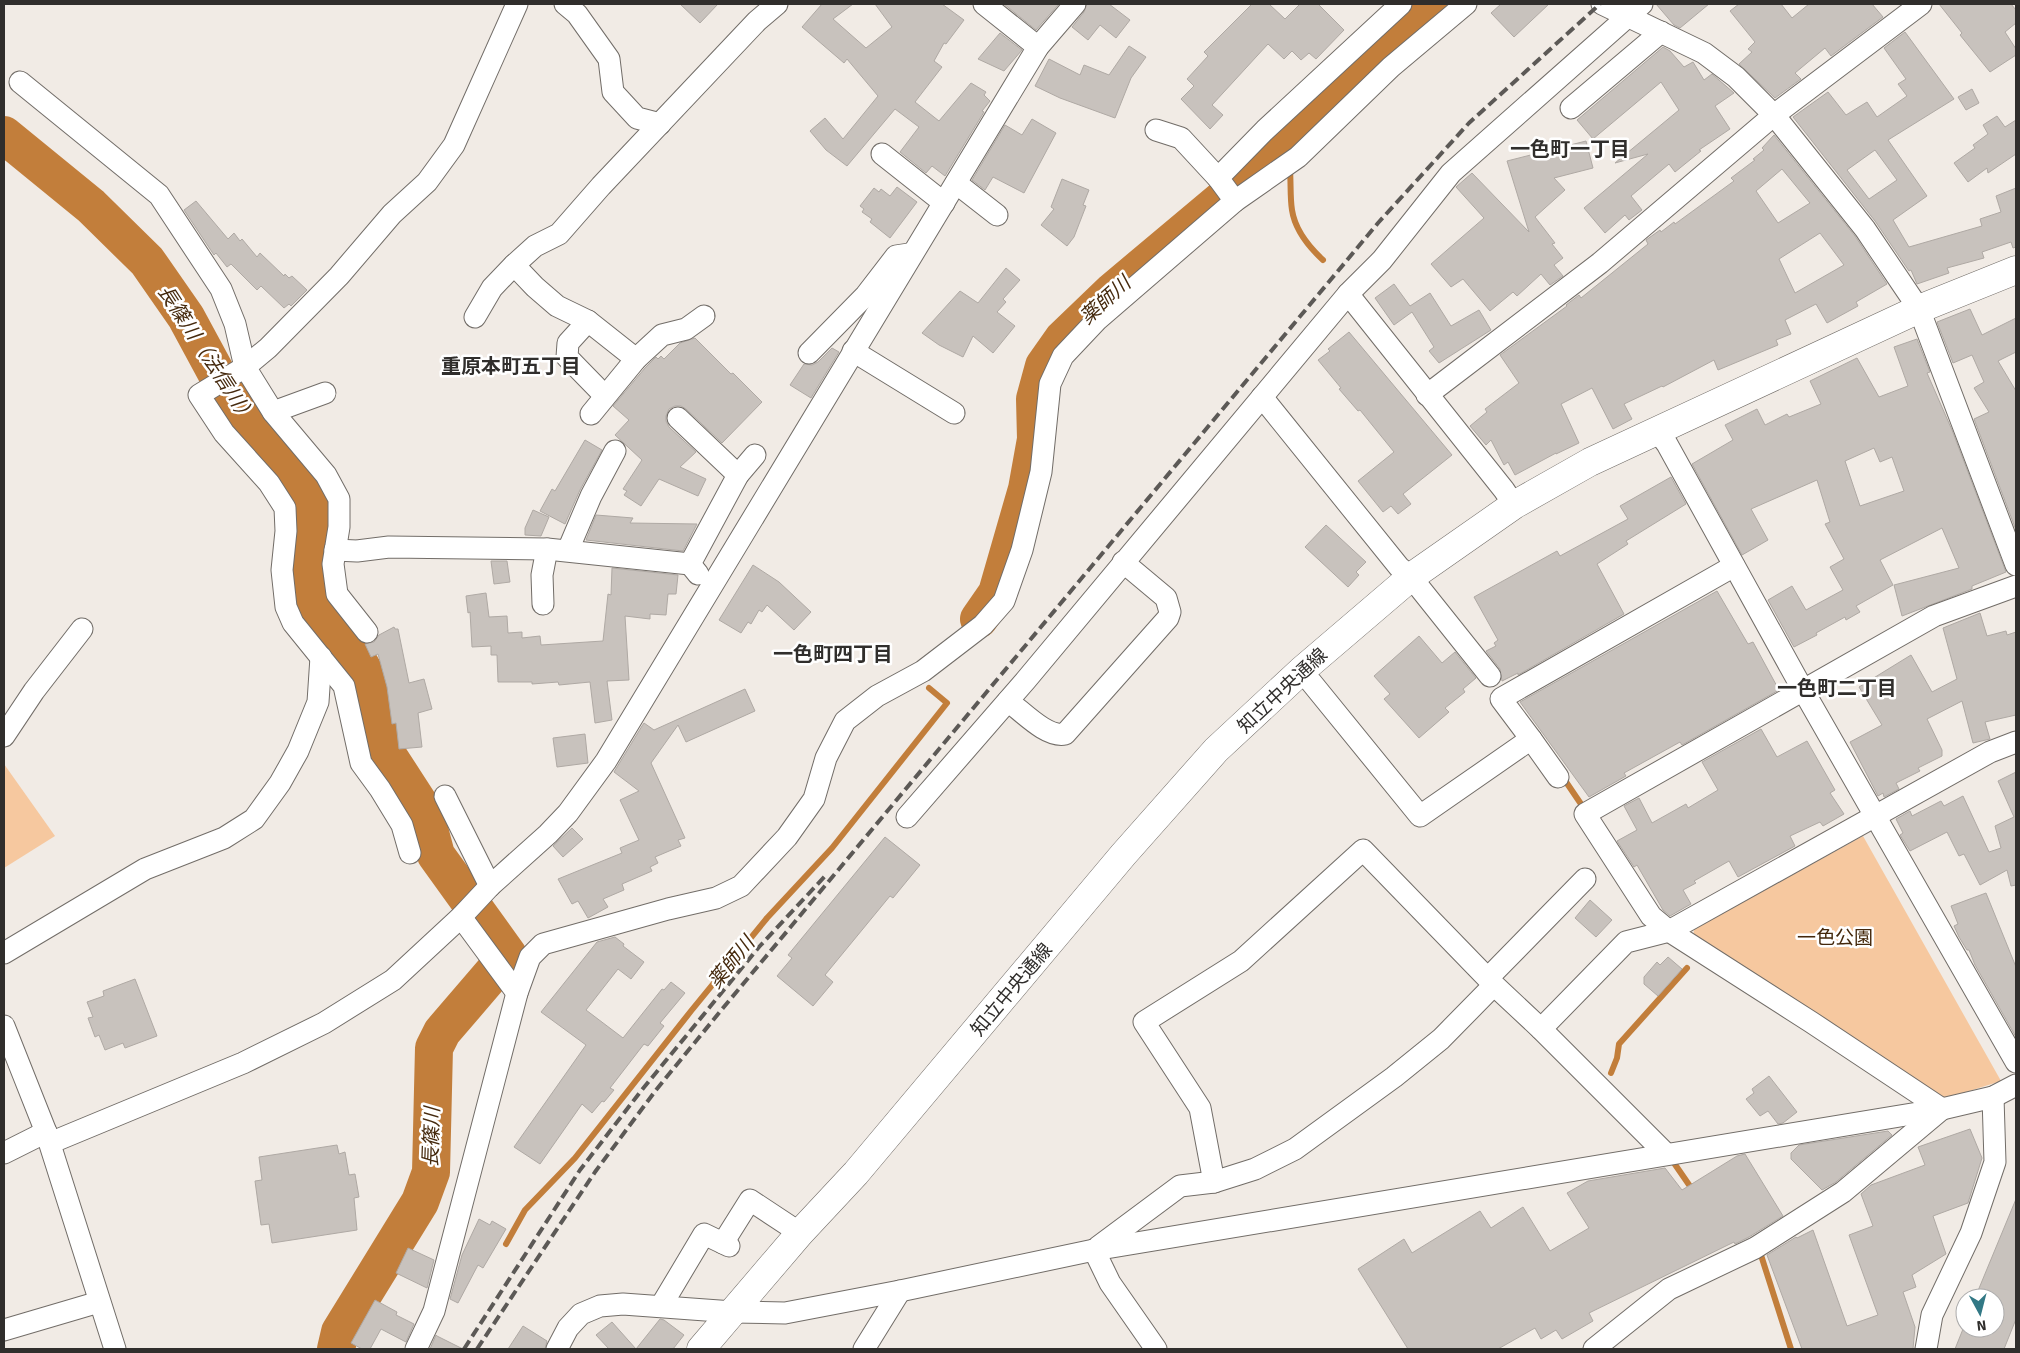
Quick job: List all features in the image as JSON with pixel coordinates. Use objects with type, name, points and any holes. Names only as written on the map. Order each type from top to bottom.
[{"type":"street","points":[[410,853],[402,825],[380,789],[361,763],[344,686],[294,623],[286,607],[282,570],[286,531],[285,508],[269,483],[224,433],[199,395],[245,367],[268,348],[339,276],[392,214],[427,182],[454,145],[517,4]]},
{"type":"street","points":[[565,4],[577,14],[609,59],[613,92],[637,118],[660,124]]},
{"type":"street","points":[[474,317],[492,288],[514,265],[535,246],[559,234],[757,21],[777,4]]},
{"type":"street","points":[[984,4],[1038,47]]},
{"type":"street","points":[[4,1153],[243,1064],[324,1023],[393,980],[568,813],[606,760],[1038,47],[1075,4]]},
{"type":"street","points":[[1218,178],[1265,130],[1401,4]]},
{"type":"street","points":[[416,1349],[434,1311],[512,985],[530,957],[543,944],[668,909],[716,898],[742,886],[787,837],[814,799],[826,758],[845,721],[877,696],[923,672],[983,624],[1004,601],[1022,550],[1041,472],[1050,384],[1062,356],[1097,320],[1235,200],[1298,157],[1391,67],[1466,4]]},
{"type":"street","points":[[1602,4],[1635,10],[1661,32],[1704,53],[1736,78],[1774,115],[1865,229],[1919,309],[2016,565]]},
{"type":"street","points":[[1427,395],[1600,263],[1774,115],[1921,4]]},
{"type":"street","points":[[907,817],[1008,701],[1348,294],[1382,260],[1451,173],[1635,10]]},
{"type":"street","points":[[1571,108],[1661,32]]},
{"type":"street","points":[[20,82],[159,195],[221,289],[236,324],[245,367],[274,412],[326,475],[339,499],[339,526],[333,564],[337,594],[367,632]]},
{"type":"street","points":[[1156,130],[1181,138],[1218,178],[1235,200]]},
{"type":"street","points":[[882,154],[944,203]]},
{"type":"street","points":[[956,183],[998,216]]},
{"type":"street","points":[[809,353],[866,294],[896,256],[913,253]]},
{"type":"street","points":[[514,265],[557,306],[588,321],[636,359]]},
{"type":"street","name":"知立中央通線","points":[[702,1349],[800,1233],[856,1173],[1117,863],[1216,750],[1301,671],[1411,577],[1514,505],[1590,462],[1919,309],[2016,270]]},
{"type":"street","points":[[1348,294],[1514,505]]},
{"type":"street","points":[[590,414],[636,359],[662,335],[686,328],[704,316]]},
{"type":"street","points":[[588,321],[568,343],[567,357],[605,396]]},
{"type":"street","points":[[236,324],[268,348]]},
{"type":"street","points":[[853,351],[954,413]]},
{"type":"street","points":[[274,412],[325,393]]},
{"type":"street","points":[[1262,397],[1399,568],[1411,577],[1490,676]]},
{"type":"street","points":[[678,418],[738,475]]},
{"type":"street","points":[[1658,432],[1667,444],[1803,690],[2016,1062]]},
{"type":"street","points":[[568,550],[591,496],[615,451]]},
{"type":"street","points":[[690,564],[738,475],[755,455]]},
{"type":"street","points":[[335,550],[357,551],[389,547],[568,550],[657,562],[690,564],[710,587]]},
{"type":"street","points":[[544,604],[542,575],[547,549]]},
{"type":"street","points":[[1008,701],[1050,733],[1058,736],[1065,734],[1168,618],[1170,612],[1166,598],[1123,562]]},
{"type":"street","points":[[1558,777],[1501,699],[1734,566]]},
{"type":"street","points":[[1942,1109],[1669,931],[1651,916],[1585,814],[1934,616],[2016,586]]},
{"type":"street","points":[[4,736],[34,691],[82,629]]},
{"type":"street","points":[[4,953],[145,869],[224,838],[254,819],[280,783],[298,751],[318,702],[320,657]]},
{"type":"street","points":[[1301,671],[1312,682],[1420,816],[1531,740]]},
{"type":"street","points":[[1541,1029],[1626,942],[1669,931],[1990,752],[2016,742]]},
{"type":"street","points":[[445,796],[491,958],[512,985]]},
{"type":"street","points":[[1214,1182],[1200,1108],[1144,1022],[1241,961],[1363,850],[1491,982],[1541,1029],[1666,1154]]},
{"type":"street","points":[[1094,1250],[1180,1186],[1214,1182],[1255,1169],[1296,1149],[1394,1077],[1441,1039],[1585,879]]},
{"type":"street","points":[[4,1026],[11,1062],[48,1138],[115,1349]]},
{"type":"street","points":[[557,1349],[568,1328],[581,1314],[600,1306],[623,1304],[733,1312],[784,1313],[900,1291],[1094,1250],[1942,1109],[1993,1097],[2016,1085]]},
{"type":"street","points":[[1926,1349],[1932,1315],[1971,1233],[1995,1162],[1993,1097]]},
{"type":"street","points":[[1594,1349],[1669,1289],[1755,1248],[1843,1192],[1942,1109]]},
{"type":"street","points":[[662,1306],[704,1234],[726,1245],[750,1200],[800,1233]]},
{"type":"street","points":[[1094,1250],[1110,1283],[1156,1349]]},
{"type":"street","points":[[871,1346],[900,1291]]},
{"type":"street","points":[[4,1330],[99,1302]]},
{"type":"green space","points":[[4,764],[55,836],[4,868]]},
{"type":"green space","name":"一色公園","points":[[1863,836],[2001,1081],[1941,1100],[1693,941],[1694,929]]},
{"type":"building","points":[[680,4],[718,4],[700,23]]},
{"type":"building","points":[[822,4],[853,4],[833,19],[866,48],[892,27],[875,4],[942,4],[964,20],[946,44],[944,43],[934,61],[942,67],[915,102],[939,121],[971,83],[986,92],[984,95],[990,101],[982,111],[984,112],[945,176],[932,166],[926,173],[900,152],[919,127],[895,109],[847,166],[826,150],[810,131],[825,118],[843,139],[878,96],[847,59],[844,63],[802,27]]},
{"type":"building","points":[[1004,4],[1059,4],[1036,30]]},
{"type":"building","points":[[1087,4],[1109,4],[1130,20],[1116,38],[1100,25],[1088,40],[1072,27],[1084,12]]},
{"type":"building","points":[[1252,4],[1269,4],[1285,19],[1300,4],[1318,4],[1344,30],[1316,59],[1309,53],[1301,60],[1292,51],[1284,59],[1268,44],[1212,105],[1223,115],[1210,129],[1181,99],[1194,86],[1187,79],[1208,56],[1204,52]]},
{"type":"building","points":[[1501,4],[1549,4],[1514,37],[1491,13]]},
{"type":"building","points":[[1656,4],[1709,4],[1680,28],[1674,25]]},
{"type":"building","points":[[1739,4],[1781,4],[1792,18],[1809,4],[1872,4],[1883,17],[1831,56],[1825,48],[1795,73],[1801,79],[1775,98],[1739,64],[1752,52],[1748,49],[1755,42],[1730,11]]},
{"type":"building","points":[[1939,4],[2011,4],[2016,10],[2016,23],[2005,32],[2016,49],[2016,55],[1990,72],[1960,35],[1962,33]]},
{"type":"building","points":[[1905,32],[1954,99],[1888,140],[1927,196],[1893,220],[1909,247],[1982,226],[1980,219],[2001,212],[1996,196],[2016,188],[2016,247],[2013,248],[2011,242],[1982,252],[1984,258],[1947,268],[1949,273],[1917,284],[1911,270],[1909,271],[1875,221],[1793,117],[1828,92],[1846,115],[1867,102],[1877,117],[1907,96],[1898,84],[1906,79],[1884,48]],"holes":[[[1875,150],[1897,180],[1869,199],[1847,170]]]},
{"type":"building","points":[[1000,33],[1022,50],[1004,71],[978,59]]},
{"type":"building","points":[[1129,46],[1146,57],[1131,78],[1115,118],[1060,98],[1035,86],[1049,59],[1080,75],[1084,65],[1109,75]]},
{"type":"building","points":[[1663,47],[1670,51],[1684,67],[1693,62],[1704,80],[1712,74],[1734,93],[1715,106],[1730,129],[1699,150],[1701,151],[1675,172],[1669,164],[1631,196],[1642,210],[1629,220],[1625,215],[1605,233],[1584,208],[1648,154],[1615,163],[1679,110],[1661,82],[1593,139],[1577,120]]},
{"type":"building","points":[[1972,89],[1979,103],[1966,110],[1958,97]]},
{"type":"building","points":[[1997,116],[2005,127],[2016,120],[2016,154],[1988,173],[1987,168],[1968,182],[1954,163],[1975,148],[1973,145],[1988,134],[1983,125]]},
{"type":"building","points":[[1032,119],[1056,133],[1024,193],[993,177],[985,190],[972,180],[1005,125],[1022,135]]},
{"type":"building","points":[[1774,135],[1855,236],[1887,284],[1856,302],[1858,306],[1827,323],[1816,304],[1785,320],[1791,334],[1776,340],[1778,345],[1718,370],[1714,360],[1663,387],[1624,404],[1632,419],[1613,429],[1592,388],[1561,404],[1579,443],[1515,475],[1508,462],[1504,465],[1491,440],[1486,445],[1470,426],[1487,412],[1485,409],[1519,383],[1500,355],[1567,306],[1579,295],[1581,298],[1648,244],[1646,240],[1674,222],[1675,224],[1734,181],[1731,178],[1755,160],[1753,159],[1764,150],[1762,148]],"holes":[[[1782,169],[1810,203],[1778,223],[1756,191]],[[1820,233],[1844,265],[1795,293],[1779,259]]]},
{"type":"building","points":[[1586,141],[1593,168],[1554,178],[1565,190],[1535,217],[1555,243],[1552,244],[1563,258],[1554,265],[1563,276],[1550,285],[1541,274],[1517,296],[1513,292],[1490,311],[1463,279],[1451,287],[1431,264],[1484,218],[1456,187],[1472,173],[1529,232],[1507,161]]},
{"type":"building","points":[[1062,179],[1089,190],[1083,205],[1086,206],[1074,237],[1067,246],[1041,225],[1054,209],[1051,207]]},
{"type":"building","points":[[897,187],[917,202],[890,238],[870,222],[872,219],[862,212],[864,209],[860,206],[874,188],[879,192],[881,189],[890,196]]},
{"type":"building","points":[[196,201],[228,239],[234,233],[240,241],[242,239],[257,257],[260,253],[284,276],[285,274],[289,278],[292,276],[307,290],[291,306],[289,304],[284,308],[261,286],[257,290],[231,264],[227,267],[216,253],[214,255],[184,210]]},
{"type":"building","points":[[1006,268],[1020,280],[1003,299],[1006,302],[997,312],[1015,326],[993,353],[973,336],[963,357],[939,345],[922,333],[960,291],[978,303]]},
{"type":"building","points":[[1394,284],[1410,306],[1430,293],[1451,326],[1479,310],[1491,330],[1439,363],[1429,351],[1434,347],[1412,312],[1394,325],[1375,298]]},
{"type":"building","points":[[1970,309],[1982,335],[2016,318],[2016,352],[1998,361],[2016,391],[2016,530],[1974,419],[1989,412],[1974,388],[1984,382],[1972,355],[1953,363],[1937,322]]},
{"type":"building","points":[[1349,332],[1452,455],[1403,494],[1411,504],[1398,514],[1391,506],[1383,512],[1358,481],[1394,452],[1360,410],[1358,411],[1339,389],[1341,388],[1318,360]]},
{"type":"building","points":[[695,338],[762,402],[722,443],[686,409],[681,406],[675,406],[669,409],[666,421],[669,427],[696,452],[680,467],[706,479],[698,496],[659,479],[641,506],[624,495],[627,491],[623,489],[642,460],[615,435],[629,420],[613,406],[656,357],[658,359],[661,356],[664,359],[680,343]]},
{"type":"building","points":[[1917,339],[1930,372],[1927,373],[1952,430],[2006,572],[1972,586],[1972,589],[1902,616],[1894,585],[1959,568],[1942,528],[1880,560],[1893,585],[1856,606],[1860,612],[1846,620],[1845,617],[1794,647],[1768,600],[1792,586],[1806,610],[1843,590],[1830,567],[1844,559],[1825,524],[1830,522],[1817,480],[1751,509],[1768,540],[1742,555],[1692,464],[1733,440],[1725,425],[1757,409],[1765,425],[1787,414],[1789,417],[1821,404],[1810,381],[1857,358],[1879,397],[1908,386],[1894,347]],"holes":[[[1874,448],[1880,462],[1892,457],[1904,491],[1860,506],[1845,461]]]},
{"type":"building","points":[[832,348],[839,352],[811,398],[790,385],[804,364],[812,365],[818,362]]},
{"type":"building","points":[[585,440],[602,450],[580,490],[565,524],[540,511],[552,489],[555,491]]},
{"type":"building","points":[[1671,477],[1686,504],[1626,541],[1628,544],[1597,564],[1624,614],[1518,675],[1518,673],[1502,681],[1500,669],[1486,651],[1496,646],[1494,643],[1498,640],[1474,597],[1557,551],[1560,556],[1628,519],[1620,506]]},
{"type":"building","points":[[533,510],[549,517],[541,536],[525,535],[525,528]]},
{"type":"building","points":[[596,515],[633,518],[630,523],[697,524],[683,551],[586,540]]},
{"type":"building","points":[[1326,525],[1366,562],[1356,572],[1359,575],[1348,587],[1305,547]]},
{"type":"building","points":[[491,561],[507,561],[510,582],[494,584]]},
{"type":"building","points":[[753,565],[779,582],[811,612],[794,630],[767,605],[762,612],[759,610],[751,624],[748,622],[741,633],[719,620]]},
{"type":"building","points":[[612,568],[678,575],[676,594],[668,594],[666,615],[650,614],[650,619],[625,616],[629,680],[607,681],[612,720],[595,723],[590,682],[559,685],[558,682],[532,684],[532,682],[498,682],[497,655],[491,655],[491,646],[472,647],[470,612],[468,613],[466,596],[486,593],[489,617],[507,616],[508,633],[522,632],[522,638],[540,636],[541,645],[603,641],[608,594],[611,595]]},
{"type":"building","points":[[1717,591],[1748,644],[1753,642],[1779,690],[1682,745],[1680,742],[1624,773],[1626,776],[1589,797],[1520,702]]},
{"type":"building","points":[[1980,613],[1987,636],[2006,631],[2007,635],[2016,632],[2016,715],[1985,722],[1990,739],[1973,743],[1962,701],[1927,719],[1942,750],[1942,756],[1918,768],[1920,771],[1896,783],[1899,789],[1884,797],[1883,793],[1878,796],[1850,742],[1882,725],[1859,687],[1911,655],[1932,692],[1957,679],[1943,628]]},
{"type":"building","points":[[394,627],[398,629],[409,683],[424,679],[432,709],[418,713],[422,747],[399,749],[396,723],[392,724],[387,687],[378,654],[371,657],[365,644],[374,642],[379,635]]},
{"type":"building","points":[[1419,636],[1442,663],[1455,652],[1476,678],[1463,689],[1465,692],[1445,708],[1449,712],[1419,738],[1384,699],[1390,694],[1374,676]]},
{"type":"building","points":[[745,689],[755,711],[686,742],[678,725],[651,763],[685,838],[678,840],[681,846],[655,857],[658,863],[650,867],[652,871],[622,884],[624,890],[603,899],[608,907],[588,918],[578,901],[572,904],[558,879],[622,853],[620,848],[639,840],[620,800],[639,791],[614,772],[644,723],[654,730]]},
{"type":"building","points":[[1761,729],[1777,757],[1807,741],[1835,790],[1830,793],[1844,814],[1823,826],[1820,822],[1790,836],[1795,846],[1738,877],[1729,861],[1694,881],[1696,883],[1683,890],[1691,904],[1670,916],[1663,910],[1637,865],[1634,867],[1617,841],[1637,830],[1624,806],[1639,798],[1652,823],[1686,804],[1688,808],[1718,790],[1702,762]]},
{"type":"building","points":[[585,734],[588,763],[557,767],[553,738]]},
{"type":"building","points":[[2016,772],[2016,885],[2011,886],[2007,870],[1980,885],[1964,854],[1959,856],[1947,832],[1910,851],[1900,835],[1903,833],[1896,819],[1910,811],[1912,816],[1941,801],[1944,806],[1963,796],[1989,852],[2001,848],[1995,826],[2014,817],[1998,781]]},
{"type":"building","points":[[572,828],[583,839],[563,857],[553,846]]},
{"type":"building","points":[[885,837],[920,865],[893,898],[890,896],[825,975],[833,982],[813,1006],[777,976],[792,958],[788,955]]},
{"type":"building","points":[[1986,893],[2016,967],[2016,1037],[1954,926],[1958,924],[1951,906]]},
{"type":"building","points":[[1590,900],[1612,920],[1596,937],[1575,918]]},
{"type":"building","points":[[615,937],[624,944],[623,946],[644,962],[631,979],[618,969],[586,1010],[623,1038],[662,989],[664,990],[671,982],[685,993],[660,1023],[664,1026],[648,1046],[644,1044],[610,1088],[614,1090],[604,1102],[602,1101],[592,1113],[582,1104],[540,1164],[514,1147],[586,1045],[541,1012],[597,942]]},
{"type":"building","points":[[1668,957],[1682,969],[1658,996],[1644,984],[1644,977],[1657,962],[1660,965]]},
{"type":"building","points":[[135,979],[157,1036],[125,1048],[123,1043],[105,1050],[99,1035],[95,1037],[88,1018],[93,1017],[87,1002],[104,996],[103,991]]},
{"type":"building","points":[[1769,1076],[1797,1112],[1783,1123],[1778,1124],[1768,1111],[1760,1116],[1746,1099],[1754,1093],[1752,1089]]},
{"type":"building","points":[[1970,1129],[1982,1158],[1968,1203],[1933,1216],[1946,1254],[1912,1275],[1916,1287],[1903,1292],[1915,1327],[1913,1349],[1802,1349],[1767,1255],[1796,1237],[1813,1230],[1847,1326],[1878,1315],[1849,1235],[1873,1226],[1861,1194],[1871,1185],[1925,1165],[1918,1147]]},
{"type":"building","points":[[1888,1131],[1892,1135],[1836,1182],[1822,1190],[1791,1159],[1791,1153],[1799,1145]]},
{"type":"building","points":[[337,1145],[339,1154],[345,1152],[349,1175],[355,1174],[359,1197],[354,1198],[357,1230],[272,1243],[269,1224],[261,1225],[255,1181],[262,1180],[259,1157]]},
{"type":"building","points":[[1745,1154],[1783,1216],[1735,1244],[1734,1242],[1589,1313],[1593,1321],[1562,1339],[1556,1330],[1541,1339],[1535,1328],[1498,1349],[1408,1349],[1358,1269],[1404,1239],[1412,1253],[1480,1211],[1491,1228],[1523,1207],[1550,1251],[1589,1228],[1567,1193],[1588,1181],[1665,1168],[1682,1190],[1737,1156]]},
{"type":"building","points":[[2016,1199],[2016,1319],[2004,1349],[1955,1349],[1959,1338],[2005,1338],[2005,1288],[1979,1288]]},
{"type":"building","points":[[479,1219],[490,1225],[492,1221],[506,1229],[483,1268],[478,1265],[458,1303],[450,1299],[462,1255]]},
{"type":"building","points":[[408,1248],[434,1260],[427,1288],[396,1273]]},
{"type":"building","points":[[375,1300],[397,1312],[396,1315],[414,1324],[406,1342],[381,1329],[370,1349],[362,1349],[351,1343]]},
{"type":"building","points":[[660,1319],[684,1335],[673,1349],[636,1349]]},
{"type":"building","points":[[612,1322],[636,1349],[609,1349],[596,1335]]},
{"type":"building","points":[[523,1326],[547,1341],[545,1349],[508,1349]]},
{"type":"building","points":[[437,1336],[463,1349],[430,1349]]},
{"type":"waterway","name":"薬師川","points":[[979,619],[997,593],[1027,489],[1036,439],[1035,399],[1044,366],[1063,339],[1113,291],[1237,187],[1434,4]]},
{"type":"waterway","name":"長篠川（法信川）","points":[[4,135],[91,206],[147,261],[186,317],[226,391],[308,496],[314,520],[308,576],[312,603],[358,661],[369,680],[385,751],[420,805],[436,855],[508,955],[442,1032],[434,1048],[431,1172],[420,1202],[340,1332],[336,1349]]},
{"type":"waterway","points":[[1281,145],[1288,152]]},
{"type":"waterway","points":[[1290,171],[1291,205],[1296,224],[1308,244],[1323,260]]},
{"type":"waterway","name":"薬師川","points":[[506,1244],[525,1210],[575,1158],[767,918],[832,848],[947,703],[929,688]]},
{"type":"waterway","points":[[1562,776],[1581,804]]},
{"type":"waterway","points":[[1611,1073],[1617,1058],[1619,1044],[1687,968]]},
{"type":"waterway","points":[[1674,1163],[1694,1192]]},
{"type":"waterway","points":[[1760,1252],[1791,1349]]},
{"type":"railway","points":[[477,1349],[595,1172],[656,1090],[1378,223],[1469,123],[1600,4]]},
{"type":"railway","points":[[464,1349],[580,1170],[641,1091],[759,947],[827,874]]},
{"type":"district","name":"一色町一丁目","points":[[1570,149]]},
{"type":"district","name":"重原本町五丁目","points":[[511,366]]},
{"type":"district","name":"一色町四丁目","points":[[833,654]]},
{"type":"district","name":"一色町二丁目","points":[[1837,688]]},
{"type":"water label","name":"長篠川","points":[[431,1137]]}]
